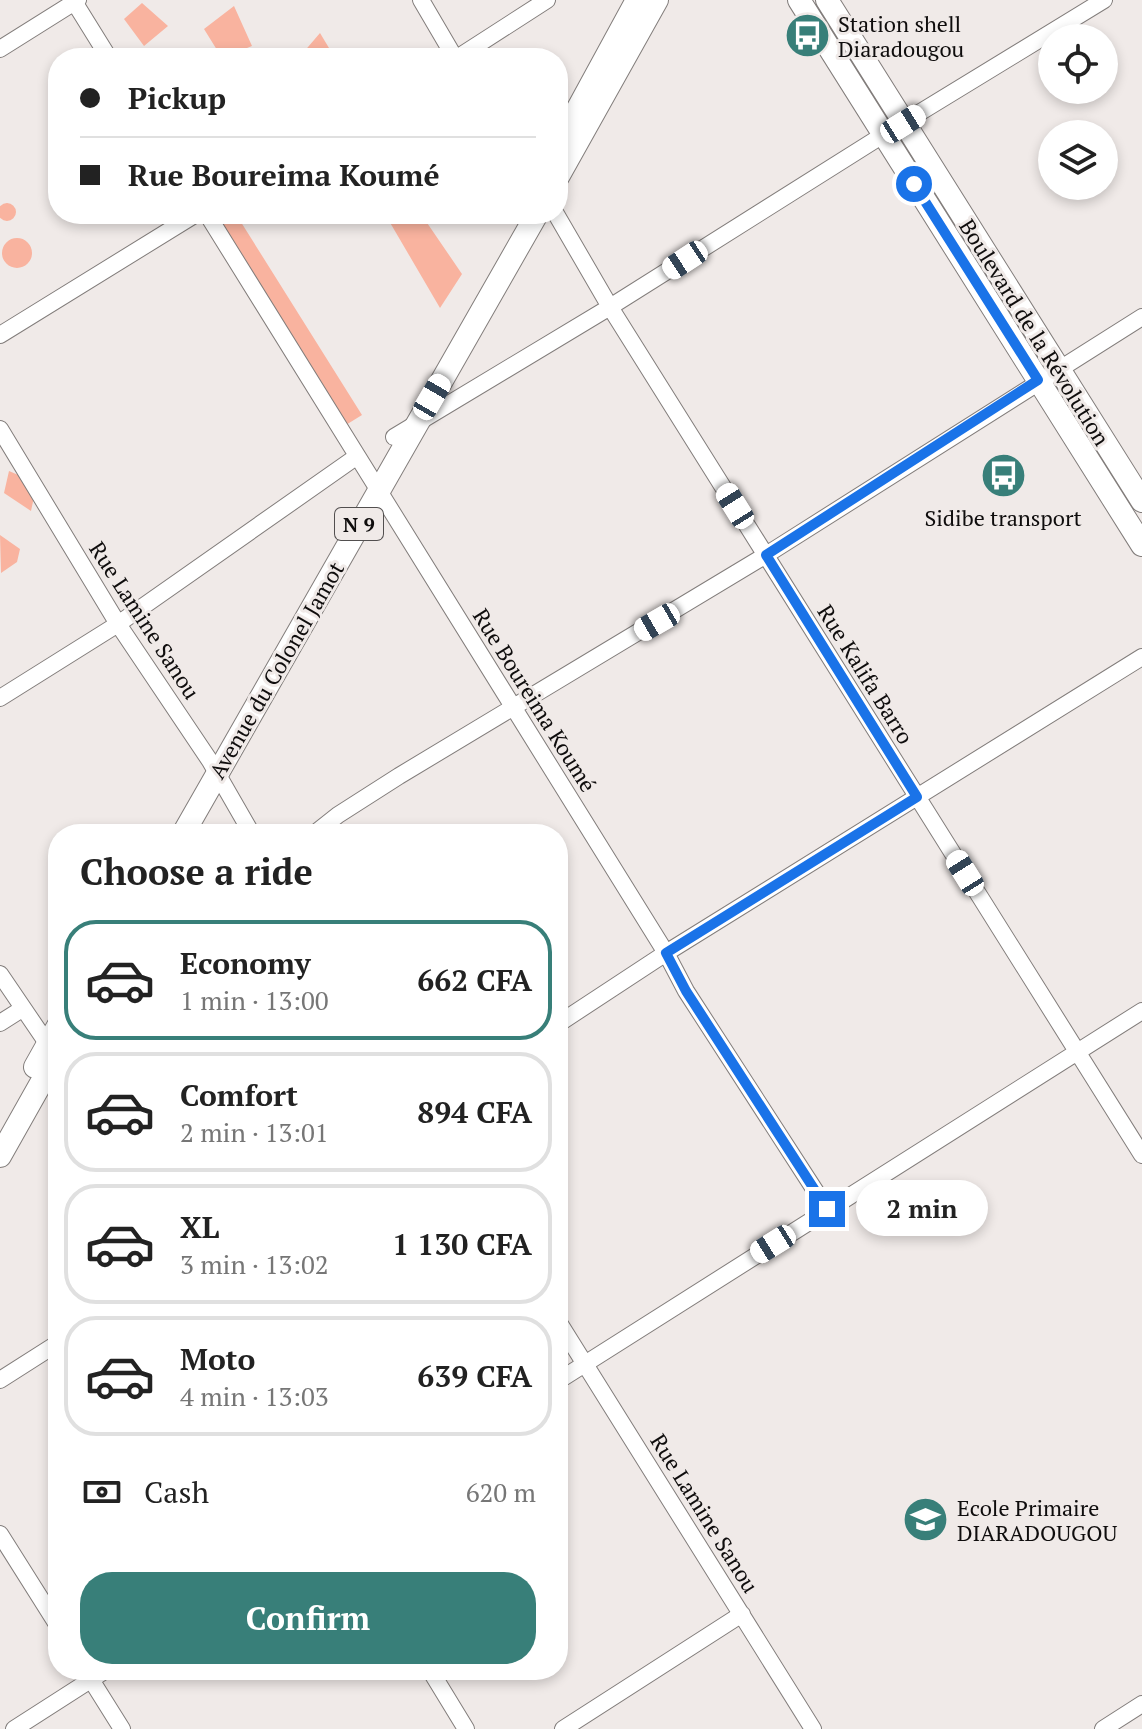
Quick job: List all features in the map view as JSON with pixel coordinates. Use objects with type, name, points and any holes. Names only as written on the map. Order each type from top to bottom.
[{"type":"main road","points":[[568,127],[637,0]]},
{"type":"main road","points":[[568,159],[657,0]]},
{"type":"main road","name":"Boulevard de la Révolution","points":[[799,0],[893,129],[1058,368],[1142,501]]},
{"type":"main road","name":"Boulevard de la Révolution","points":[[827,0],[893,129],[1038,380],[1142,545]]},
{"type":"main road","name":"Avenue du Colonel Jamot","points":[[374,484],[394,437],[514,224]]},
{"type":"main road","name":"Avenue du Colonel Jamot","points":[[188,824],[214,767],[374,484],[417,423],[531,224]]},
{"type":"main road","name":"Avenue du Colonel Jamot","points":[[175,824],[214,767]]},
{"type":"main road","points":[[0,1128],[48,1059]]},
{"type":"main road","points":[[0,1156],[48,1063]]},
{"type":"street","points":[[421,0],[450,48]]},
{"type":"street","points":[[472,48],[547,0]]},
{"type":"street","points":[[394,437],[610,307],[1104,0]]},
{"type":"street","points":[[0,49],[75,1],[103,48]]},
{"type":"street","points":[[0,335],[180,224]]},
{"type":"street","name":"Rue Boureima Koumé","points":[[213,224],[666,953],[686,991],[827,1209]]},
{"type":"street","name":"Rue Kalifa Barro","points":[[562,224],[610,307],[1142,1155]]},
{"type":"street","points":[[327,824],[513,705],[766,555],[1142,317]]},
{"type":"street","name":"Rue Lamine Sanou","points":[[0,429],[118,624],[214,767],[246,824]]},
{"type":"street","points":[[0,698],[118,624],[356,457]]},
{"type":"street","points":[[568,1017],[666,953],[1142,657]]},
{"type":"street","points":[[0,974],[22,1009],[48,1039]]},
{"type":"street","points":[[0,1023],[22,1009]]},
{"type":"street","points":[[568,1375],[1142,1011]]},
{"type":"street","name":"Rue Lamine Sanou","points":[[568,1336],[813,1729]]},
{"type":"street","points":[[0,1380],[48,1349]]},
{"type":"street","points":[[0,1534],[48,1610]]},
{"type":"street","points":[[563,1729],[742,1614]]},
{"type":"street","points":[[14,1729],[81,1680]]},
{"type":"street","points":[[91,1680],[122,1729]]},
{"type":"street","points":[[436,1680],[466,1729]]},
{"type":"street","points":[[1103,1729],[1139,1712]]},
{"type":"shaded area","points":[[142,3],[168,26],[144,46],[124,19]]},
{"type":"shaded area","points":[[234,6],[252,46],[216,48],[204,29]]},
{"type":"shaded area","points":[[320,33],[329,48],[307,48]]},
{"type":"shaded area","points":[[4,204],[10,204],[15,209],[15,215],[10,220],[4,220],[-1,215],[-1,209]]},
{"type":"shaded area","points":[[218,224],[242,224],[362,415],[341,428]]},
{"type":"shaded area","points":[[391,224],[428,224],[462,274],[440,308]]},
{"type":"shaded area","points":[[17,238],[27,243],[32,253],[27,263],[17,268],[7,263],[2,253],[7,243]]},
{"type":"shaded area","points":[[9,471],[37,483],[31,511],[4,493]]},
{"type":"shaded area","points":[[0,535],[20,549],[17,562],[1,573]]},
{"type":"place","name":"Station shell Diaradougou","points":[[807,36]]},
{"type":"place","name":"Sidibe transport","points":[[1003,476]]},
{"type":"place","name":"Ecole Primaire DIARADOUGOU","points":[[926,1520]]},
{"type":"route","points":[[827,1209],[686,991],[666,953],[917,797],[766,555],[1038,380],[914,184]]}]
